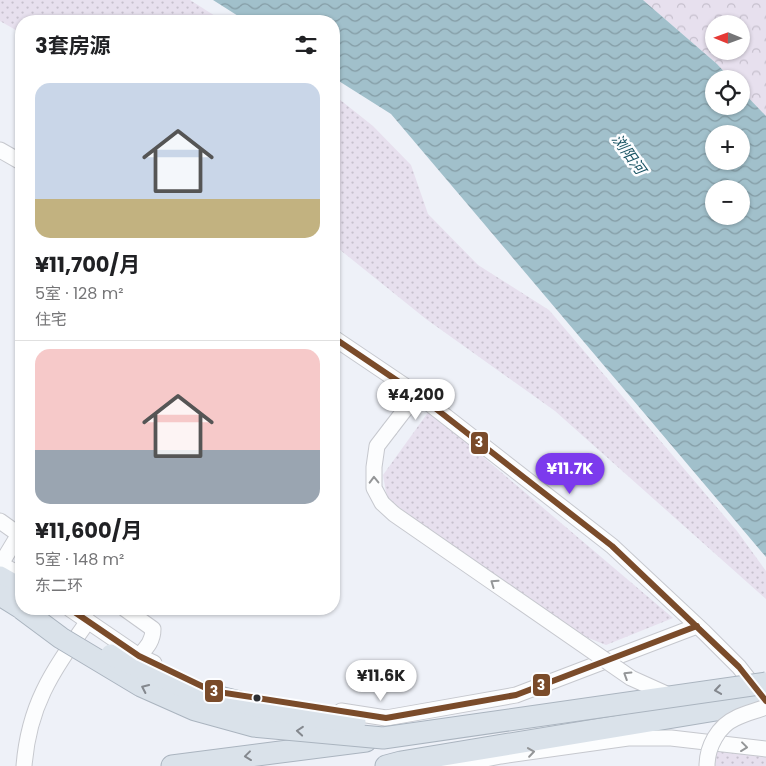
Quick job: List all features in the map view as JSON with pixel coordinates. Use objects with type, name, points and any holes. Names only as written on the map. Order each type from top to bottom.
[{"type":"highway","points":[[0,568],[15,583]]},
{"type":"highway","points":[[0,594],[15,604]]},
{"type":"highway","points":[[31,615],[61,638],[141,686],[195,710],[253,726],[384,738]]},
{"type":"highway","points":[[54,615],[115,657],[190,690],[276,711],[377,726],[594,708]]},
{"type":"highway","points":[[172,766],[384,738],[766,683]]},
{"type":"highway","points":[[372,766],[716,710],[766,704]]},
{"type":"street","points":[[0,150],[15,159]]},
{"type":"street","points":[[340,342],[417,394],[612,546],[739,667],[766,704],[735,718],[722,728],[711,743],[706,766]]},
{"type":"street","points":[[417,394],[377,446],[374,488],[382,503],[394,514],[631,678],[671,696]]},
{"type":"street","points":[[0,521],[15,532]]},
{"type":"street","points":[[15,543],[0,568],[15,573]]},
{"type":"street","points":[[78,615],[139,656],[212,691],[386,718],[516,695],[697,626]]},
{"type":"street","points":[[133,615],[153,629],[153,637],[150,643],[139,656]]},
{"type":"street","points":[[24,766],[26,741],[40,697],[54,670],[88,622]]},
{"type":"street","points":[[448,766],[501,756],[628,738],[670,738],[766,749]]},
{"type":"green space","points":[[0,0],[190,0],[214,15],[15,15],[15,30],[0,21]]},
{"type":"green space","points":[[643,0],[766,0],[766,116],[750,99],[750,70],[723,70],[712,60],[750,60],[750,15],[705,15],[705,54]]},
{"type":"green space","points":[[340,100],[373,126],[411,165],[428,214],[478,265],[549,310],[737,531],[766,571],[766,599],[555,411],[426,319],[340,250]]},
{"type":"green space","points":[[429,411],[673,618],[606,645],[586,637],[388,504],[383,475]]},
{"type":"green space","points":[[716,751],[766,755],[766,766],[710,766]]},
{"type":"water","name":"浏阳河","points":[[213,0],[643,0],[705,54],[705,60],[712,60],[717,64],[723,70],[705,70],[705,115],[750,115],[750,99],[766,116],[766,557],[391,114],[340,82],[340,15],[237,15]]},
{"type":"transit line","name":"3","points":[[340,342],[417,394],[612,546],[739,667],[766,701]]},
{"type":"transit line","name":"3","points":[[79,615],[139,656],[212,691],[386,718],[516,695],[697,626]]}]
